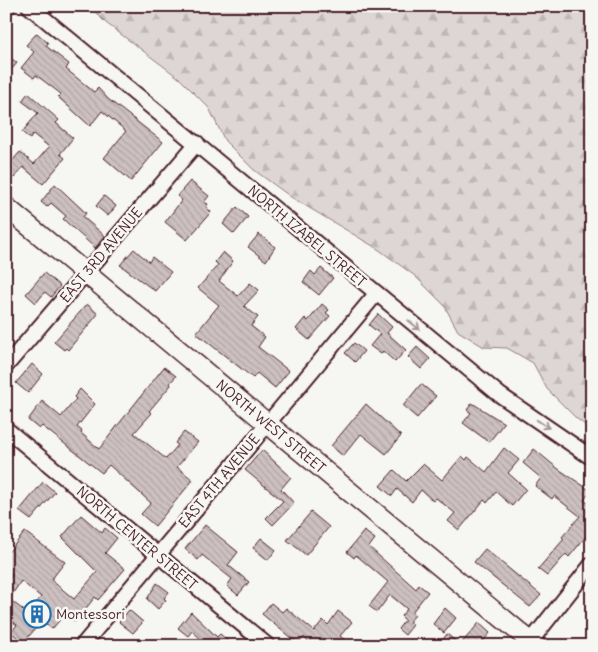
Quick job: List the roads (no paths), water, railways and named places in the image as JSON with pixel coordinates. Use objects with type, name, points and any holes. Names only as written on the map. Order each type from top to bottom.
[{"type":"street","name":"NORTH IZABEL STREET","points":[[29,6],[500,395],[592,458]]},
{"type":"street","name":"EAST 3RD AVENUE","points":[[6,366],[197,143]]},
{"type":"street","name":"NORTH WEST STREET","points":[[6,207],[268,422],[531,644]]},
{"type":"street","name":"EAST 4TH AVENUE","points":[[82,646],[376,294]]},
{"type":"street","name":"NORTH CENTER STREET","points":[[6,429],[268,646]]},
{"type":"street","points":[[531,644],[592,564]]},
{"type":"place","name":"Montessori","points":[[37,614]]}]
